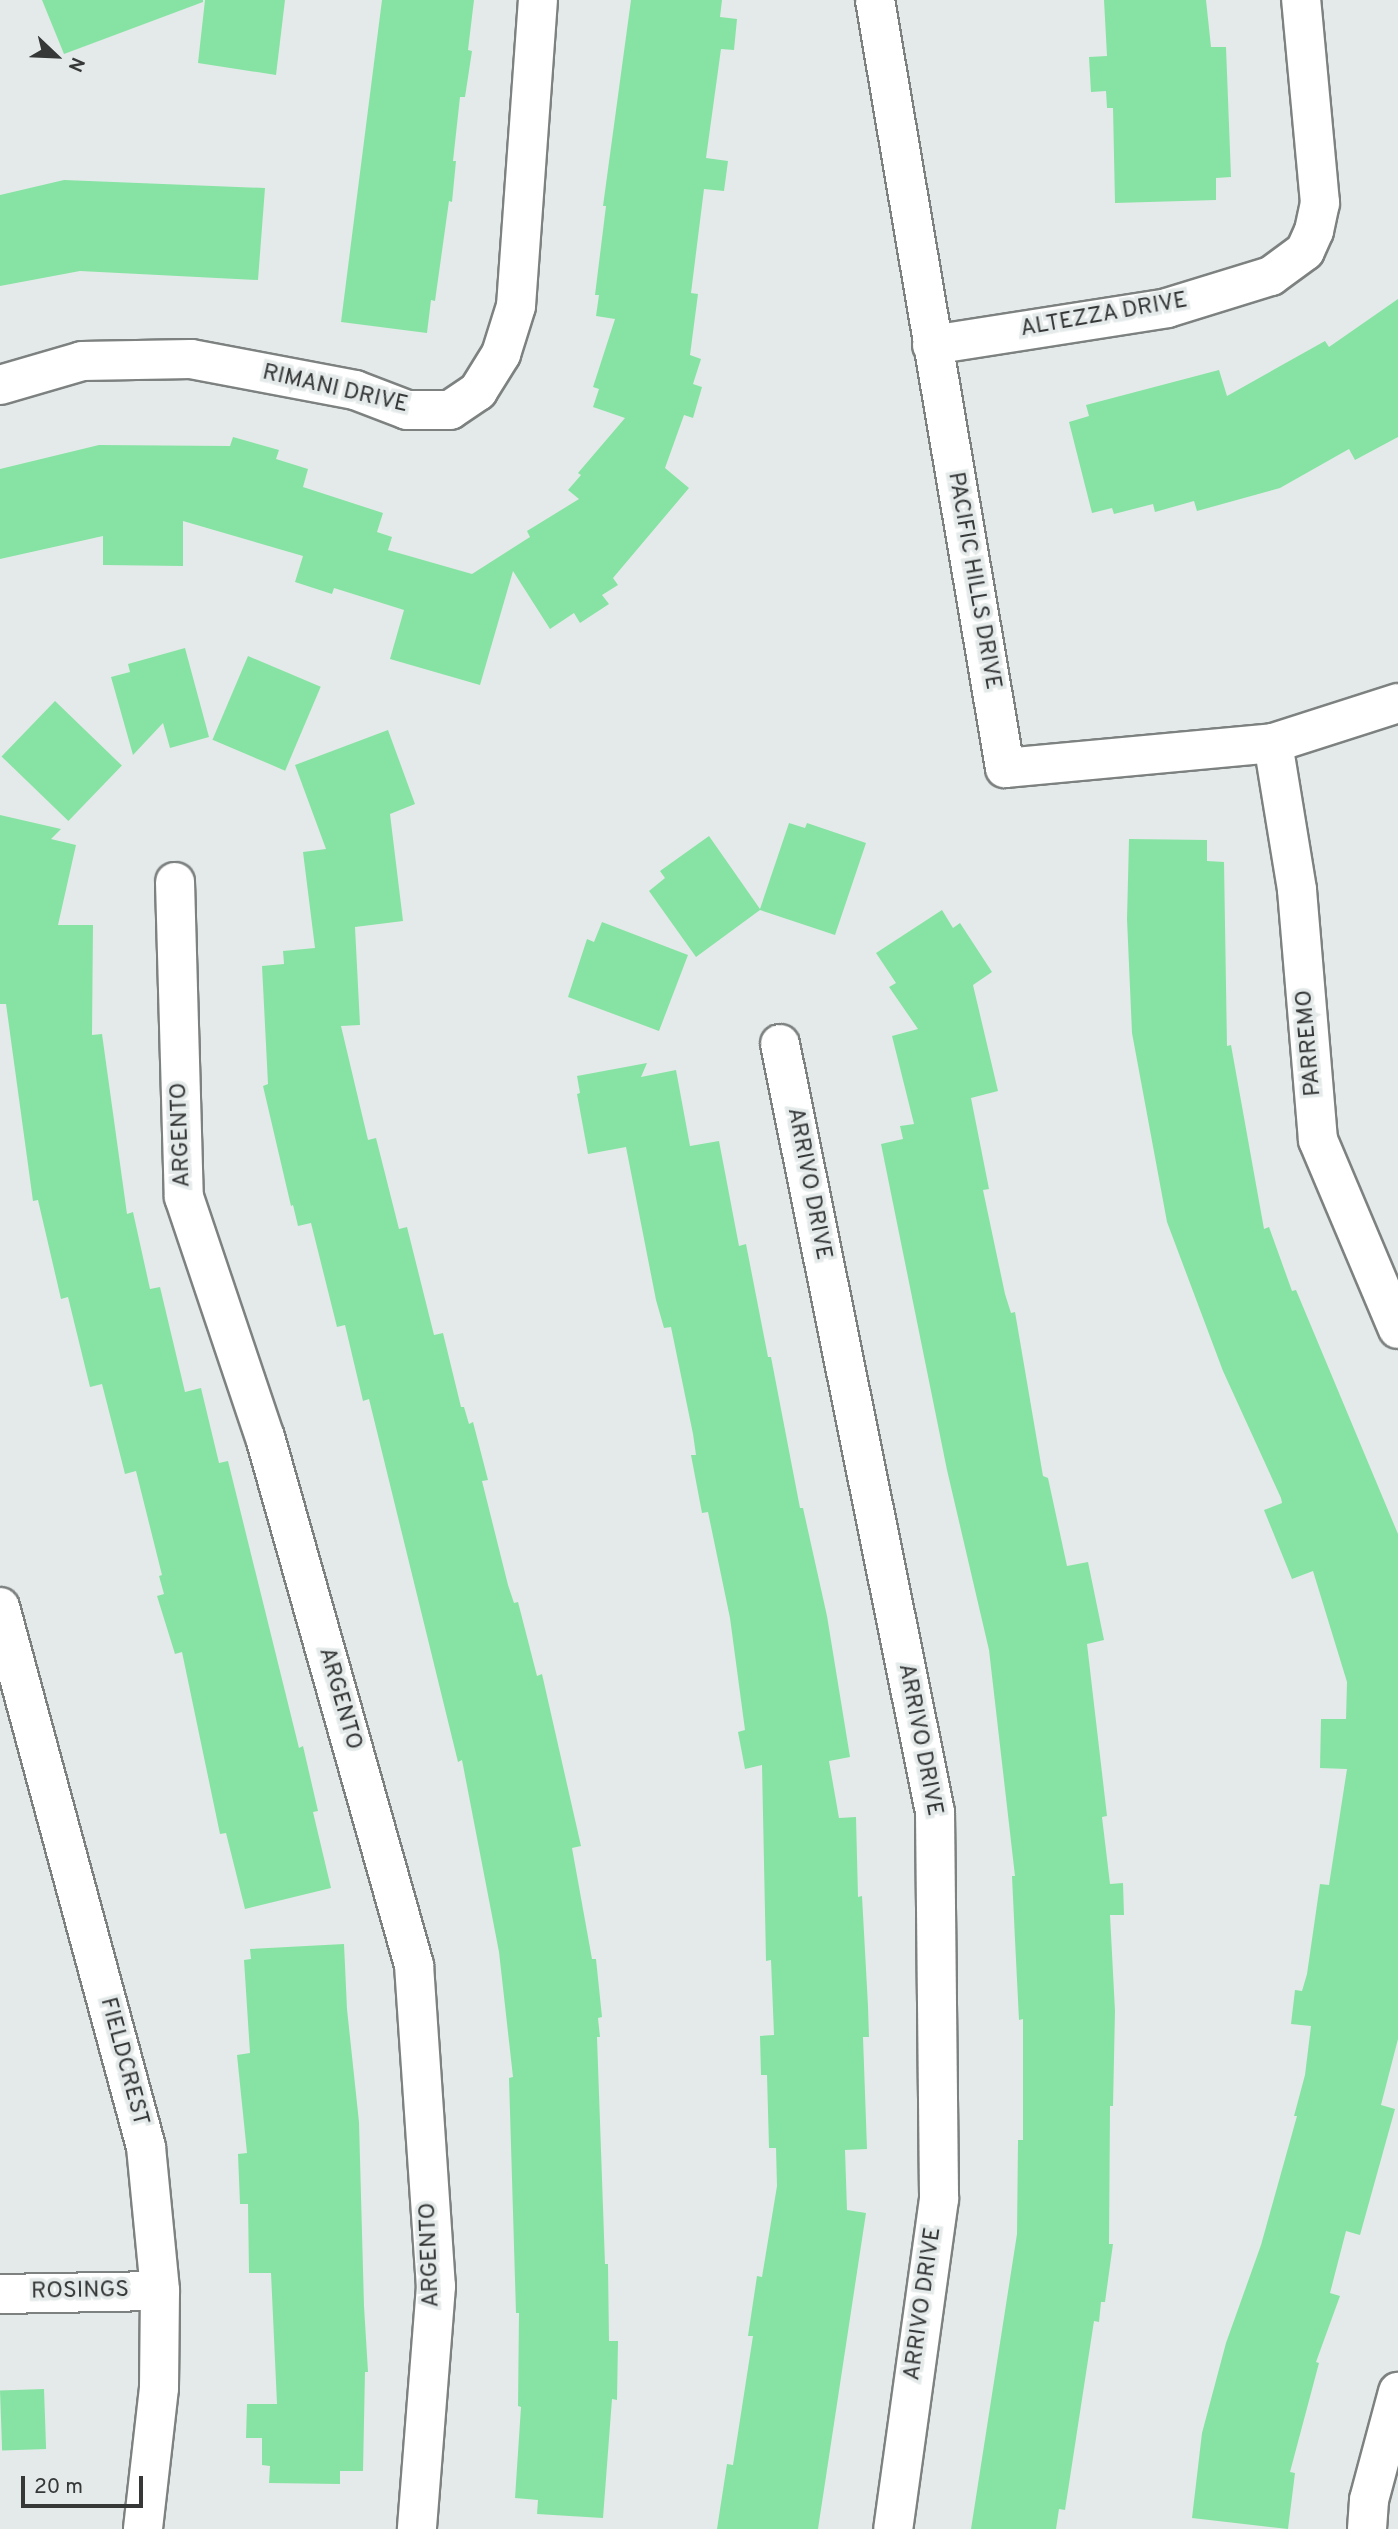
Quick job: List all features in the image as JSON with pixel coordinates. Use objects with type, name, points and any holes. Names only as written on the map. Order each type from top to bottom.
[{"type":"street","name":"RIMANI DRIVE","points":[[0,385],[82,362],[191,359],[355,390],[407,410],[450,410],[478,391],[501,355],[516,306],[538,0]]},
{"type":"street","name":"PACIFIC HILLS DRIVE","points":[[875,0],[1005,768],[1273,743],[1398,703]]},
{"type":"street","name":"ALTEZZA DRIVE","points":[[932,345],[1167,308],[1271,276],[1305,251],[1314,232],[1320,203],[1301,0]]},
{"type":"street","name":"PARREMO","points":[[1273,743],[1297,890],[1318,1140],[1398,1329]]},
{"type":"street","name":"ARGENTO","points":[[176,882],[184,1197],[265,1437],[414,1965],[436,2286],[417,2529]]},
{"type":"street","name":"ARRIVO DRIVE","points":[[780,1044],[935,1812],[939,2199],[893,2529]]},
{"type":"street","name":"FIELDCREST","points":[[0,1607],[146,2147],[160,2291],[159,2388],[143,2529]]},
{"type":"street","name":"ROSINGS","points":[[0,2294],[160,2291]]},
{"type":"street","points":[[1367,2529],[1369,2500],[1398,2392]]},
{"type":"building","points":[[42,0],[203,0],[203,2],[64,54]]},
{"type":"building","points":[[205,0],[285,0],[276,75],[198,63]]},
{"type":"building","points":[[382,0],[474,0],[468,50],[472,51],[465,97],[460,97],[453,161],[456,161],[452,202],[449,201],[435,301],[431,300],[427,333],[341,322]]},
{"type":"building","points":[[631,0],[722,0],[720,17],[737,19],[734,50],[721,49],[706,158],[728,161],[724,191],[704,189],[691,293],[698,294],[690,355],[701,359],[693,384],[702,387],[693,418],[684,415],[665,468],[689,488],[613,578],[618,585],[602,595],[609,604],[580,623],[574,613],[550,629],[513,571],[480,685],[390,659],[404,610],[334,588],[332,594],[295,582],[303,556],[183,521],[183,566],[103,565],[103,536],[0,559],[0,469],[99,445],[230,446],[233,437],[279,450],[276,459],[308,469],[303,487],[383,513],[377,532],[392,537],[388,550],[472,574],[530,537],[527,531],[579,499],[568,490],[581,475],[578,473],[625,418],[593,407],[599,389],[593,387],[615,319],[596,316],[599,295],[595,295],[606,206],[603,206]]},
{"type":"building","points":[[1104,0],[1206,0],[1211,47],[1226,47],[1231,177],[1216,178],[1216,200],[1115,203],[1113,108],[1107,108],[1106,91],[1091,92],[1089,57],[1107,56]]},
{"type":"building","points":[[64,180],[265,188],[258,280],[80,271],[0,286],[0,195]]},
{"type":"building","points":[[1398,299],[1398,437],[1355,460],[1349,449],[1280,488],[1197,511],[1194,501],[1155,512],[1153,504],[1114,514],[1112,508],[1092,513],[1069,422],[1089,416],[1086,405],[1219,370],[1227,396],[1325,341],[1329,347]]},
{"type":"building","points":[[185,648],[209,737],[170,748],[163,723],[133,755],[111,677],[130,672],[128,664]]},
{"type":"building","points":[[248,656],[321,687],[285,771],[212,740]]},
{"type":"building","points":[[55,701],[122,766],[68,821],[2,756]]},
{"type":"building","points":[[388,730],[415,804],[390,814],[403,921],[355,927],[360,1025],[341,1026],[368,1140],[376,1138],[399,1229],[407,1227],[434,1335],[443,1333],[461,1407],[464,1407],[469,1424],[473,1422],[488,1480],[482,1481],[508,1585],[514,1603],[518,1602],[537,1676],[542,1674],[581,1846],[572,1848],[592,1959],[596,1959],[602,2017],[598,2018],[600,2037],[597,2037],[605,2264],[608,2264],[609,2341],[618,2341],[617,2400],[612,2399],[603,2518],[537,2514],[538,2500],[515,2498],[521,2407],[518,2406],[519,2313],[516,2313],[509,2078],[513,2077],[499,1952],[462,1760],[458,1762],[369,1399],[363,1401],[345,1325],[337,1327],[311,1223],[298,1226],[293,1205],[291,1206],[263,1086],[268,1084],[262,966],[284,964],[283,951],[315,948],[303,852],[326,849],[295,765]]},
{"type":"building","points":[[0,815],[61,829],[51,839],[76,845],[58,925],[93,925],[92,1035],[102,1034],[127,1214],[133,1212],[150,1289],[160,1287],[185,1392],[201,1388],[219,1463],[228,1461],[299,1748],[303,1746],[318,1811],[313,1812],[331,1888],[245,1909],[226,1833],[220,1834],[182,1652],[175,1654],[157,1596],[164,1594],[159,1576],[162,1575],[136,1471],[125,1474],[102,1384],[90,1387],[68,1297],[61,1299],[38,1200],[33,1201],[6,1004],[0,1004]]},
{"type":"building","points":[[789,823],[805,828],[807,823],[866,843],[835,935],[760,910],[696,957],[649,891],[665,878],[660,871],[709,836],[760,909]]},
{"type":"building","points":[[1129,839],[1207,840],[1207,861],[1224,862],[1227,1046],[1231,1045],[1264,1229],[1269,1227],[1292,1291],[1296,1290],[1398,1534],[1398,2039],[1381,2105],[1395,2109],[1360,2235],[1346,2231],[1330,2293],[1340,2296],[1316,2362],[1319,2363],[1290,2472],[1295,2473],[1288,2529],[1192,2518],[1202,2433],[1226,2343],[1261,2245],[1297,2116],[1294,2116],[1305,2075],[1311,2026],[1291,2024],[1295,1990],[1302,1991],[1307,1974],[1320,1884],[1329,1885],[1347,1769],[1320,1768],[1321,1719],[1346,1719],[1347,1682],[1313,1571],[1292,1579],[1264,1510],[1282,1503],[1281,1498],[1223,1371],[1167,1222],[1132,1033],[1127,919]]},
{"type":"building","points":[[942,910],[953,928],[960,923],[992,972],[973,985],[998,1091],[971,1098],[989,1189],[983,1190],[1005,1294],[1011,1313],[1015,1312],[1043,1476],[1048,1478],[1067,1566],[1088,1562],[1104,1640],[1087,1644],[1107,1816],[1102,1817],[1110,1884],[1123,1883],[1124,1915],[1110,1915],[1115,2011],[1113,2106],[1110,2106],[1109,2244],[1113,2244],[1105,2302],[1101,2302],[1099,2322],[1094,2321],[1065,2510],[1059,2509],[1056,2529],[971,2529],[1017,2234],[1018,2140],[1023,2140],[1023,2019],[1019,2020],[1012,1876],[1015,1876],[989,1650],[947,1470],[881,1144],[903,1139],[900,1126],[914,1124],[892,1036],[918,1029],[889,987],[896,983],[876,953]]},
{"type":"building","points":[[602,922],[688,955],[659,1031],[568,997],[587,939],[594,942]]},
{"type":"building","points":[[647,1063],[641,1077],[676,1070],[690,1146],[719,1141],[739,1246],[746,1244],[800,1508],[803,1508],[827,1616],[850,1757],[829,1761],[839,1818],[856,1817],[858,1897],[862,1896],[868,2006],[869,2037],[863,2037],[867,2149],[845,2150],[847,2210],[866,2213],[818,2529],[717,2529],[727,2464],[733,2465],[753,2336],[748,2336],[757,2276],[762,2277],[777,2186],[776,2148],[769,2148],[767,2075],[761,2075],[760,2036],[774,2035],[771,1960],[766,1961],[762,1765],[745,1769],[738,1732],[745,1730],[730,1618],[708,1512],[702,1513],[691,1455],[696,1455],[693,1434],[671,1327],[664,1328],[656,1300],[626,1147],[588,1154],[577,1094],[580,1093],[577,1076]]},
{"type":"building","points":[[344,1944],[347,2009],[359,2122],[368,2372],[365,2372],[363,2471],[340,2471],[340,2484],[269,2483],[270,2466],[262,2465],[262,2438],[246,2438],[247,2404],[277,2404],[271,2273],[249,2273],[248,2204],[240,2204],[238,2154],[247,2153],[237,2055],[250,2053],[244,1960],[251,1959],[250,1949]]},
{"type":"building","points":[[44,2389],[46,2449],[2,2450],[0,2391]]}]
